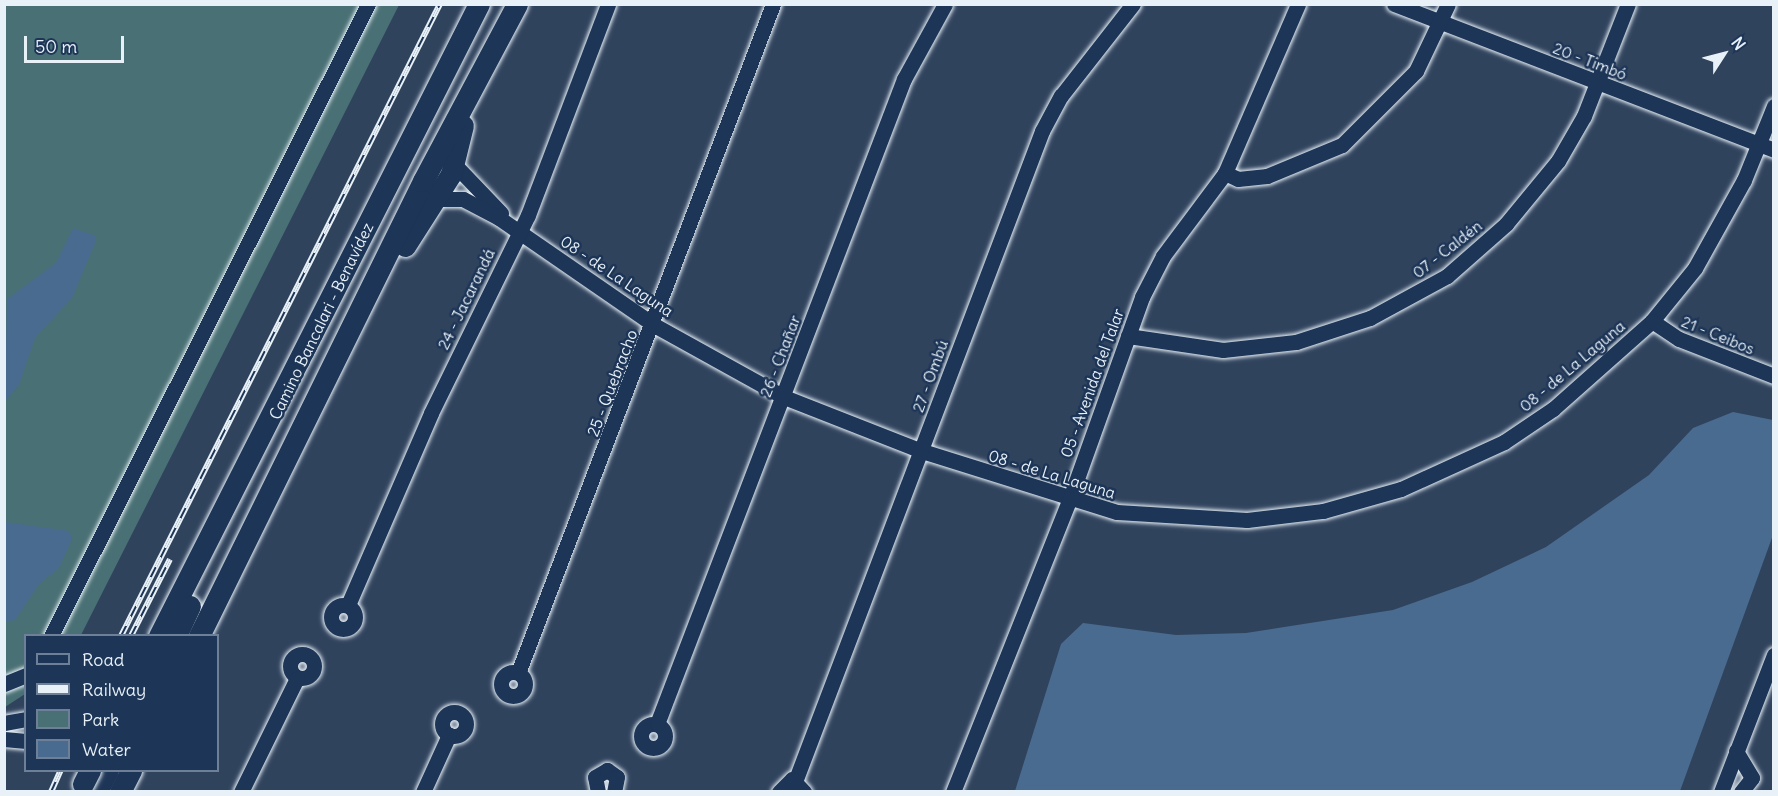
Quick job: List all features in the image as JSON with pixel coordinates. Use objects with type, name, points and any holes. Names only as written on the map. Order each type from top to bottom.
[{"type":"main road","name":"Camino Bancalari - Benavídez","points":[[160,634],[479,4]]},
{"type":"main road","name":"Camino Bancalari - Benavídez","points":[[200,634],[478,75],[517,4]]},
{"type":"main road","points":[[356,323],[454,164],[478,75]]},
{"type":"main road","points":[[183,634],[270,477],[294,447]]},
{"type":"main road","points":[[177,634],[233,493]]},
{"type":"main road","points":[[95,781],[126,772]]},
{"type":"street","points":[[52,634],[368,4]]},
{"type":"street","name":"24 - Jacarandá","points":[[348,605],[436,403],[520,232],[608,4]]},
{"type":"street","name":"25 - Quebracho","points":[[518,673],[654,325],[773,4]]},
{"type":"street","name":"26 - Chañar","points":[[657,724],[904,79],[945,4]]},
{"type":"street","name":"27 - Ombú","points":[[800,786],[922,451],[1049,116],[1133,4]]},
{"type":"street","name":"05 - Avenida del Talar","points":[[953,792],[1069,501],[1128,336],[1156,268],[1225,173],[1298,4]]},
{"type":"street","name":"20 - Timbó","points":[[1394,4],[1773,150]]},
{"type":"street","points":[[1225,173],[1238,178],[1267,176],[1342,145],[1399,92],[1441,23],[1448,4]]},
{"type":"street","name":"07 - Caldén","points":[[1128,336],[1188,348],[1256,347],[1332,332],[1408,300],[1447,276],[1527,201],[1573,139],[1598,83],[1628,4]]},
{"type":"street","name":"08 - de La Laguna","points":[[434,199],[463,199],[520,232],[654,325],[784,397],[922,451],[1069,501],[1127,514],[1218,521],[1287,517],[1363,501],[1434,476],[1513,437],[1578,389],[1652,321],[1704,253],[1758,144],[1773,106]]},
{"type":"street","name":"08 - de La Laguna","points":[[454,164],[520,232]]},
{"type":"street","name":"21 - Ceibos","points":[[1652,321],[1678,339],[1773,376]]},
{"type":"street","points":[[1721,792],[1773,655]]},
{"type":"street","points":[[4,684],[24,676]]},
{"type":"street","points":[[241,792],[297,678]]},
{"type":"street","points":[[4,723],[24,719]]},
{"type":"street","points":[[423,792],[449,735]]},
{"type":"street","points":[[4,739],[24,741]]},
{"type":"street","points":[[1736,751],[1752,778],[1741,792]]},
{"type":"street","points":[[598,792],[595,777],[607,770],[619,781],[614,792]]},
{"type":"street","points":[[779,792],[784,781],[800,786]]},
{"type":"green space","points":[[5,5],[399,5],[82,634],[24,634],[24,695],[5,707]]},
{"type":"water","points":[[73,228],[96,236],[95,243],[72,298],[35,338],[19,385],[5,401],[7,299],[56,263]]},
{"type":"water","points":[[1733,412],[1773,420],[1773,535],[1680,791],[1015,791],[1061,644],[1083,623],[1176,635],[1246,633],[1393,610],[1472,582],[1546,547],[1649,475],[1693,428]]},
{"type":"water","points":[[5,522],[69,531],[72,539],[59,568],[39,584],[15,620],[5,622]]},
{"type":"railway","points":[[122,634],[440,4]]},
{"type":"railway","points":[[132,634],[170,559]]},
{"type":"railway","points":[[51,792],[60,772]]}]
